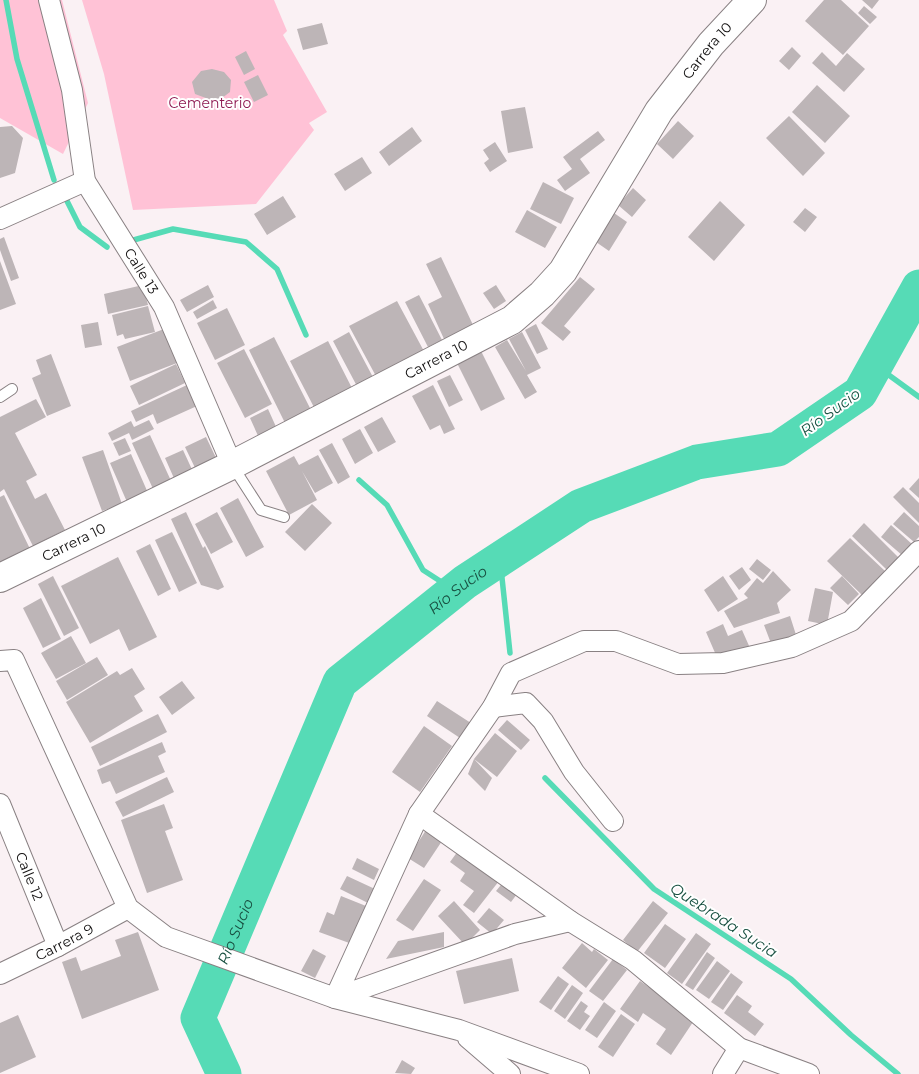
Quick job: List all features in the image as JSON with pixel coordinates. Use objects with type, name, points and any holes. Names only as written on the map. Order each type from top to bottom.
[{"type":"main road","name":"Carrera 10","points":[[0,578],[232,465],[512,320],[542,294],[563,271],[659,111],[711,44],[752,0]]},
{"type":"street","name":"Calle 13","points":[[49,0],[72,90],[84,180],[164,307],[232,465]]},
{"type":"street","points":[[0,218],[84,180]]},
{"type":"street","points":[[335,998],[420,814],[493,707],[511,673],[584,641],[616,641],[678,664],[723,663],[792,647],[852,620],[919,551]]},
{"type":"street","points":[[0,661],[14,660],[128,908],[166,937],[335,998],[459,1030],[579,1074]]},
{"type":"street","points":[[493,707],[526,703],[543,722],[574,772],[613,821]]},
{"type":"street","name":"Calle 12","points":[[0,804],[58,946]]},
{"type":"street","points":[[420,814],[570,921],[633,960],[739,1048],[809,1074]]},
{"type":"street","name":"Carrera 9","points":[[0,974],[58,946],[128,908]]},
{"type":"street","points":[[335,998],[515,934],[570,921]]},
{"type":"street","points":[[459,1030],[510,1074]]},
{"type":"street","points":[[723,1074],[739,1048]]},
{"type":"lane","points":[[0,397],[12,389]]},
{"type":"lane","name":"Calle 13","points":[[232,465],[261,510],[284,517]]},
{"type":"green space","points":[[0,0],[62,0],[88,103],[63,154],[0,118]]},
{"type":"green space","name":"Cementerio","points":[[82,0],[274,0],[287,31],[283,35],[327,112],[309,123],[314,130],[256,204],[133,210],[104,74]]},
{"type":"building","points":[[824,0],[841,0],[869,26],[843,55],[805,21]]},
{"type":"building","points":[[862,0],[879,0],[872,9]]},
{"type":"building","points":[[864,6],[877,17],[870,24],[858,13]]},
{"type":"building","points":[[322,23],[328,44],[303,50],[297,29]]},
{"type":"building","points":[[792,47],[801,56],[789,70],[779,61]]},
{"type":"building","points":[[246,51],[255,69],[244,75],[235,57]]},
{"type":"building","points":[[822,52],[836,66],[847,53],[865,69],[844,92],[812,63]]},
{"type":"building","points":[[212,69],[224,72],[231,80],[230,92],[214,101],[195,94],[192,82],[201,71]]},
{"type":"building","points":[[258,75],[268,95],[254,102],[244,82]]},
{"type":"building","points":[[817,85],[850,116],[825,143],[792,112]]},
{"type":"building","points":[[525,107],[533,148],[508,153],[501,111]]},
{"type":"building","points":[[789,116],[825,153],[803,176],[766,138]]},
{"type":"building","points":[[678,121],[694,136],[673,159],[657,144]]},
{"type":"building","points":[[12,126],[23,138],[15,173],[0,178],[0,127]]},
{"type":"building","points":[[412,127],[422,141],[389,166],[379,152]]},
{"type":"building","points":[[598,131],[605,140],[580,159],[590,173],[565,191],[557,180],[572,169],[563,157]]},
{"type":"building","points":[[495,142],[507,161],[490,172],[484,163],[489,159],[483,150]]},
{"type":"building","points":[[362,157],[372,173],[345,191],[334,174]]},
{"type":"building","points":[[543,182],[574,198],[561,224],[530,209]]},
{"type":"building","points":[[633,188],[646,200],[632,217],[618,205]]},
{"type":"building","points":[[283,196],[296,217],[267,235],[254,214]]},
{"type":"building","points":[[720,201],[745,225],[714,261],[688,237]]},
{"type":"building","points":[[805,208],[817,217],[805,232],[793,222]]},
{"type":"building","points":[[527,210],[557,227],[545,248],[515,232]]},
{"type":"building","points":[[614,213],[627,222],[609,251],[596,242]]},
{"type":"building","points":[[4,237],[19,278],[11,281],[0,250],[0,239]]},
{"type":"building","points":[[441,257],[473,325],[444,339],[428,304],[442,297],[426,264]]},
{"type":"building","points":[[0,261],[16,304],[0,310]]},
{"type":"building","points":[[580,277],[595,289],[564,326],[571,332],[563,341],[541,323]]},
{"type":"building","points":[[143,285],[148,305],[108,314],[104,294]]},
{"type":"building","points":[[208,285],[214,297],[187,312],[180,300]]},
{"type":"building","points":[[496,285],[506,301],[494,309],[483,293]]},
{"type":"building","points":[[419,295],[442,340],[428,347],[405,302]]},
{"type":"building","points":[[213,300],[217,308],[197,319],[193,312]]},
{"type":"building","points":[[397,301],[426,355],[378,380],[349,326]]},
{"type":"building","points":[[148,306],[155,332],[125,339],[123,334],[117,336],[112,315]]},
{"type":"building","points":[[227,308],[245,345],[215,360],[197,323]]},
{"type":"building","points":[[98,322],[102,345],[85,348],[81,325]]},
{"type":"building","points":[[536,324],[548,349],[537,354],[525,330]]},
{"type":"building","points":[[164,329],[177,363],[130,381],[117,347]]},
{"type":"building","points":[[349,332],[375,381],[359,390],[333,341]]},
{"type":"building","points":[[522,332],[541,368],[527,375],[537,392],[525,399],[495,347],[507,340],[526,371],[509,339]]},
{"type":"building","points":[[274,337],[311,410],[285,423],[249,350]]},
{"type":"building","points":[[328,341],[356,396],[318,415],[290,361]]},
{"type":"building","points":[[244,349],[272,404],[245,418],[217,363]]},
{"type":"building","points":[[481,351],[505,399],[481,411],[457,363]]},
{"type":"building","points":[[51,354],[71,406],[47,416],[32,378],[41,374],[36,360]]},
{"type":"building","points":[[176,364],[185,383],[139,405],[130,386]]},
{"type":"building","points":[[450,375],[463,400],[449,407],[437,381]]},
{"type":"building","points":[[187,385],[197,406],[157,424],[153,414],[136,422],[131,411]]},
{"type":"building","points":[[433,385],[455,429],[444,434],[440,425],[430,430],[412,396]]},
{"type":"building","points":[[36,399],[46,417],[15,433],[37,475],[26,481],[35,499],[46,493],[65,530],[33,546],[4,489],[0,492],[0,417]]},
{"type":"building","points":[[268,409],[277,429],[259,438],[250,418]]},
{"type":"building","points":[[382,417],[396,442],[378,452],[364,427]]},
{"type":"building","points":[[149,420],[154,429],[132,440],[129,433],[112,441],[108,433],[131,421],[134,427]]},
{"type":"building","points":[[360,429],[373,453],[355,464],[342,439]]},
{"type":"building","points":[[150,435],[172,483],[154,491],[132,443]]},
{"type":"building","points":[[206,437],[218,462],[197,472],[185,447]]},
{"type":"building","points":[[125,438],[131,451],[119,456],[113,443]]},
{"type":"building","points":[[332,443],[350,477],[338,484],[319,450]]},
{"type":"building","points":[[103,450],[122,504],[102,511],[82,457]]},
{"type":"building","points":[[183,450],[195,476],[177,485],[165,458]]},
{"type":"building","points":[[131,454],[148,493],[127,502],[110,463]]},
{"type":"building","points":[[318,455],[333,483],[315,493],[302,471],[317,500],[289,515],[266,471],[294,456],[299,465]]},
{"type":"building","points":[[919,478],[919,498],[909,489]]},
{"type":"building","points":[[903,487],[919,503],[919,523],[893,497]]},
{"type":"building","points":[[4,495],[31,551],[0,567],[0,497]]},
{"type":"building","points":[[238,498],[264,547],[246,557],[220,508]]},
{"type":"building","points":[[312,504],[332,523],[305,551],[285,532]]},
{"type":"building","points":[[186,512],[203,548],[205,546],[224,587],[218,590],[201,585],[171,519]]},
{"type":"building","points":[[217,512],[233,542],[211,554],[195,524]]},
{"type":"building","points":[[904,512],[919,526],[919,537],[914,542],[893,524]]},
{"type":"building","points":[[864,523],[899,558],[887,570],[852,536]]},
{"type":"building","points":[[891,525],[913,545],[903,556],[881,537]]},
{"type":"building","points":[[172,532],[197,583],[179,592],[155,540]]},
{"type":"building","points":[[850,538],[885,571],[862,595],[827,561]]},
{"type":"building","points":[[150,544],[171,589],[158,596],[136,551]]},
{"type":"building","points":[[118,557],[157,637],[129,651],[119,629],[90,644],[61,586]]},
{"type":"building","points":[[757,559],[771,570],[763,580],[749,569]]},
{"type":"building","points":[[742,567],[751,580],[739,590],[729,576]]},
{"type":"building","points":[[773,571],[791,590],[777,603],[780,613],[734,628],[724,611],[748,598],[744,594],[757,578],[763,583]]},
{"type":"building","points":[[53,576],[79,628],[64,636],[38,584]]},
{"type":"building","points":[[723,576],[738,599],[718,612],[704,590]]},
{"type":"building","points":[[842,576],[859,594],[848,605],[830,588]]},
{"type":"building","points":[[815,588],[833,592],[827,625],[808,621]]},
{"type":"building","points":[[41,598],[61,639],[43,648],[23,608]]},
{"type":"building","points":[[790,616],[797,638],[772,646],[764,625]]},
{"type":"building","points":[[723,624],[728,636],[742,630],[750,648],[719,662],[706,632]]},
{"type":"building","points":[[71,636],[86,663],[56,679],[41,653]]},
{"type":"building","points":[[97,657],[108,675],[67,700],[56,681]]},
{"type":"building","points":[[132,668],[145,689],[134,696],[143,711],[90,743],[66,702],[117,671],[120,675]]},
{"type":"building","points":[[182,681],[195,698],[172,715],[159,697]]},
{"type":"building","points":[[437,701],[474,725],[463,740],[427,716]]},
{"type":"building","points":[[158,714],[167,732],[100,766],[91,747]]},
{"type":"building","points":[[507,720],[530,740],[521,750],[498,730]]},
{"type":"building","points":[[424,726],[452,746],[420,792],[392,772]]},
{"type":"building","points":[[495,733],[517,751],[497,777],[474,759]]},
{"type":"building","points":[[162,742],[166,752],[158,756],[165,772],[116,794],[110,781],[102,784],[97,770]]},
{"type":"building","points":[[474,759],[492,778],[485,791],[468,774]]},
{"type":"building","points":[[167,777],[174,792],[123,817],[115,802]]},
{"type":"building","points":[[164,804],[173,828],[165,831],[183,880],[147,893],[121,820]]},
{"type":"building","points":[[426,830],[442,841],[424,868],[408,858]]},
{"type":"building","points":[[458,851],[499,881],[474,913],[463,905],[474,891],[460,881],[465,873],[450,862]]},
{"type":"building","points":[[357,858],[379,869],[374,880],[352,869]]},
{"type":"building","points":[[347,876],[375,889],[368,903],[340,889]]},
{"type":"building","points":[[424,879],[441,890],[413,931],[396,920]]},
{"type":"building","points":[[505,880],[520,890],[511,902],[496,891]]},
{"type":"building","points":[[341,896],[371,908],[352,944],[319,932],[327,912],[334,915]]},
{"type":"building","points":[[454,901],[480,930],[465,945],[438,916]]},
{"type":"building","points":[[653,901],[668,913],[637,952],[623,940]]},
{"type":"building","points":[[489,908],[504,920],[492,934],[477,922]]},
{"type":"building","points":[[665,924],[686,939],[665,968],[644,953]]},
{"type":"building","points":[[138,932],[159,990],[82,1019],[62,962],[76,957],[81,971],[121,956],[115,940]]},
{"type":"building","points":[[444,932],[444,947],[386,959],[398,941]]},
{"type":"building","points":[[696,933],[711,944],[682,984],[667,973]]},
{"type":"building","points":[[582,943],[592,952],[594,949],[608,960],[586,988],[562,968]]},
{"type":"building","points":[[313,949],[326,956],[315,978],[301,971]]},
{"type":"building","points":[[707,952],[715,958],[693,990],[685,985]]},
{"type":"building","points":[[512,958],[519,991],[464,1004],[456,971]]},
{"type":"building","points":[[613,959],[627,970],[603,1001],[589,991]]},
{"type":"building","points":[[717,961],[730,971],[709,999],[696,990]]},
{"type":"building","points":[[731,973],[743,982],[723,1010],[711,1002]]},
{"type":"building","points":[[558,976],[569,984],[551,1010],[539,1002]]},
{"type":"building","points":[[640,981],[695,1019],[671,1055],[656,1044],[666,1029],[643,1013],[638,1022],[620,1009]]},
{"type":"building","points":[[572,985],[583,993],[565,1019],[554,1011]]},
{"type":"building","points":[[737,995],[752,1006],[748,1012],[764,1024],[755,1036],[724,1013]]},
{"type":"building","points":[[581,1001],[588,1006],[584,1012],[590,1016],[580,1030],[567,1021]]},
{"type":"building","points":[[604,1002],[616,1011],[597,1038],[585,1030]]},
{"type":"building","points":[[621,1014],[635,1024],[613,1057],[598,1047]]},
{"type":"building","points":[[18,1015],[36,1057],[0,1073],[0,1023]]},
{"type":"building","points":[[402,1060],[415,1068],[411,1074],[395,1073]]},
{"type":"waterway","points":[[6,0],[17,59],[54,180]]},
{"type":"waterway","points":[[65,197],[80,227],[107,247]]},
{"type":"waterway","points":[[130,241],[173,229],[246,242],[277,269],[306,335]]},
{"type":"waterway","name":"Río Sucio","points":[[224,1074],[198,1018],[340,682],[465,582],[581,506],[697,462],[778,449],[860,393],[919,287]]},
{"type":"waterway","points":[[875,365],[919,397]]},
{"type":"waterway","points":[[359,480],[387,505],[423,570],[440,581],[459,587]]},
{"type":"waterway","points":[[500,559],[510,653]]},
{"type":"waterway","name":"Quebrada Sucia","points":[[545,778],[654,889],[791,979],[851,1035],[898,1074]]}]
